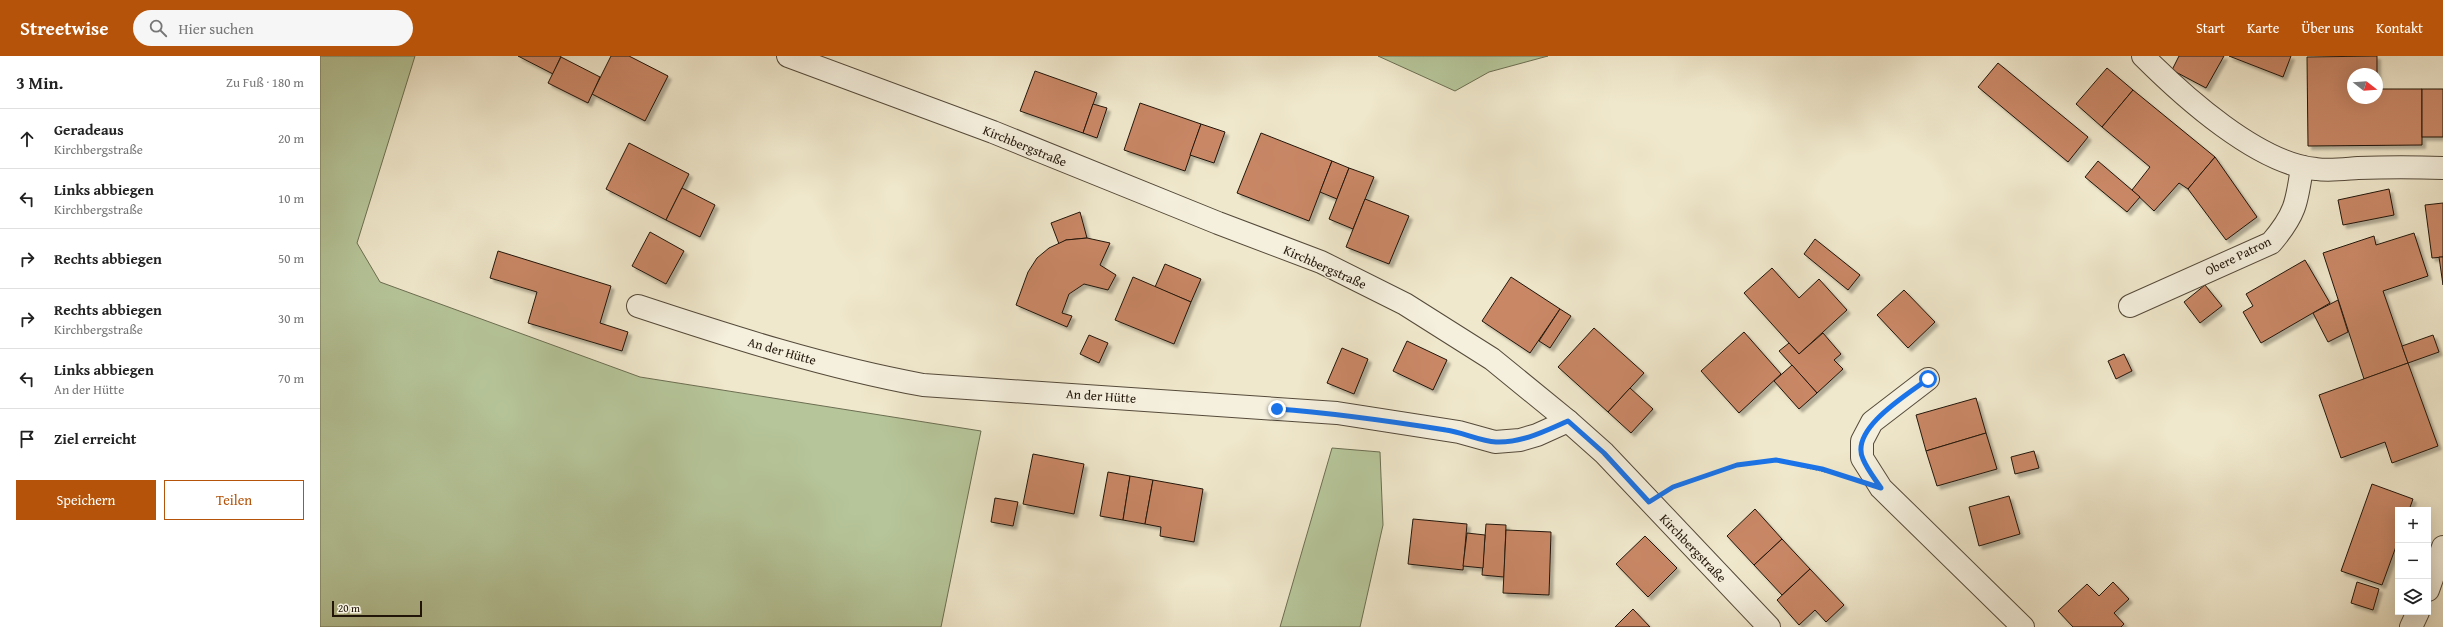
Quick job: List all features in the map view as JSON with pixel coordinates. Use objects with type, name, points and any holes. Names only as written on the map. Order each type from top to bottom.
[{"type":"street","name":"Kirchbergstraße","points":[[788,56],[993,132],[1218,223],[1321,262],[1405,304],[1485,354],[1568,421],[1604,453],[1769,627]]},
{"type":"street","points":[[2143,56],[2174,86],[2242,138],[2279,160],[2317,170],[2411,166],[2443,168]]},
{"type":"street","name":"Obere Patron","points":[[2130,306],[2271,243],[2286,225],[2296,206],[2302,167]]},
{"type":"street","name":"An der Hütte","points":[[638,306],[758,345],[864,374],[923,385],[1337,414],[1460,432],[1495,442],[1520,440],[1537,435],[1568,421]]},
{"type":"street","points":[[1928,379],[1872,422],[1862,440],[1862,458],[1881,488],[2023,627]]},
{"type":"street","points":[[2431,581],[2443,547]]},
{"type":"street","points":[[2411,627],[2417,615]]},
{"type":"path","points":[[1649,502],[1673,487],[1737,465],[1776,460],[1822,469],[1881,488]]},
{"type":"green space","points":[[320,56],[415,56],[357,243],[380,282],[640,377],[981,431],[941,627],[320,627]]},
{"type":"green space","points":[[1378,56],[1548,56],[1489,72],[1455,91]]},
{"type":"green space","points":[[1332,448],[1380,452],[1383,525],[1360,627],[1280,627]]},
{"type":"building","points":[[518,56],[561,56],[553,74]]},
{"type":"building","points":[[611,56],[629,56],[668,76],[645,121],[592,94]]},
{"type":"building","points":[[2179,56],[2224,56],[2206,88],[2172,70]]},
{"type":"building","points":[[2229,56],[2291,56],[2283,77]]},
{"type":"building","points":[[2377,56],[2377,68],[2347,68],[2347,104],[2383,104],[2383,89],[2422,89],[2422,145],[2308,146],[2307,57]]},
{"type":"building","points":[[561,57],[600,77],[588,103],[548,83]]},
{"type":"building","points":[[1998,63],[2088,137],[2068,162],[1978,87]]},
{"type":"building","points":[[2107,68],[2133,90],[2102,127],[2076,104]]},
{"type":"building","points":[[1035,71],[1097,93],[1083,133],[1020,111]]},
{"type":"building","points":[[2422,89],[2443,89],[2443,137],[2422,137]]},
{"type":"building","points":[[2133,90],[2215,157],[2188,189],[2179,183],[2154,211],[2132,190],[2150,167],[2102,127]]},
{"type":"building","points":[[1140,103],[1201,124],[1185,171],[1124,150]]},
{"type":"building","points":[[1093,104],[1107,108],[1097,138],[1083,133]]},
{"type":"building","points":[[1201,124],[1225,132],[1214,163],[1190,155]]},
{"type":"building","points":[[1261,133],[1332,161],[1309,221],[1237,193]]},
{"type":"building","points":[[629,143],[689,174],[666,220],[606,189]]},
{"type":"building","points":[[2215,157],[2257,217],[2226,240],[2188,189]]},
{"type":"building","points":[[1332,161],[1349,168],[1337,199],[1320,192]]},
{"type":"building","points":[[2098,161],[2140,197],[2127,212],[2085,177]]},
{"type":"building","points":[[1349,168],[1374,177],[1353,229],[1329,219]]},
{"type":"building","points":[[682,188],[715,205],[700,237],[666,220]]},
{"type":"building","points":[[2389,189],[2394,215],[2343,225],[2338,200]]},
{"type":"building","points":[[1365,199],[1409,216],[1389,264],[1346,247]]},
{"type":"building","points":[[2443,203],[2443,257],[2432,258],[2425,205]]},
{"type":"building","points":[[1080,212],[1087,238],[1066,240],[1059,244],[1051,223]]},
{"type":"building","points":[[650,232],[684,251],[666,284],[632,266]]},
{"type":"building","points":[[2414,233],[2428,276],[2383,291],[2408,363],[2364,379],[2323,253],[2374,236],[2376,245]]},
{"type":"building","points":[[1087,238],[1110,243],[1100,265],[1116,275],[1108,290],[1084,284],[1069,294],[1062,313],[1072,316],[1067,327],[1016,305],[1028,272],[1037,258],[1049,248],[1066,240]]},
{"type":"building","points":[[1815,239],[1860,275],[1848,290],[1804,254]]},
{"type":"building","points":[[498,251],[611,286],[600,323],[628,332],[622,351],[528,323],[537,292],[490,278]]},
{"type":"building","points":[[2439,257],[2443,257],[2443,285]]},
{"type":"building","points":[[2305,260],[2330,303],[2261,343],[2243,312],[2253,306],[2246,294]]},
{"type":"building","points":[[1165,264],[1201,279],[1191,302],[1155,287]]},
{"type":"building","points":[[1772,268],[1799,298],[1819,279],[1847,310],[1799,354],[1744,293]]},
{"type":"building","points":[[1133,277],[1191,302],[1174,344],[1115,320]]},
{"type":"building","points":[[1511,277],[1560,309],[1530,353],[1482,321]]},
{"type":"building","points":[[2205,285],[2222,306],[2200,323],[2184,302]]},
{"type":"building","points":[[1904,290],[1935,322],[1908,348],[1877,315]]},
{"type":"building","points":[[2338,300],[2348,332],[2328,342],[2313,313]]},
{"type":"building","points":[[1560,309],[1571,316],[1550,348],[1539,341]]},
{"type":"building","points":[[1594,328],[1644,373],[1608,412],[1558,367]]},
{"type":"building","points":[[1744,332],[1781,374],[1739,413],[1701,371]]},
{"type":"building","points":[[1823,333],[1841,354],[1834,360],[1843,369],[1817,393],[1779,351],[1789,343],[1799,354]]},
{"type":"building","points":[[1089,335],[1108,343],[1099,363],[1080,354]]},
{"type":"building","points":[[2433,335],[2439,352],[2408,363],[2402,346]]},
{"type":"building","points":[[1407,341],[1447,360],[1433,390],[1393,371]]},
{"type":"building","points":[[1342,348],[1368,359],[1354,394],[1327,383]]},
{"type":"building","points":[[2124,354],[2132,371],[2116,379],[2108,361]]},
{"type":"building","points":[[2408,363],[2438,446],[2392,463],[2385,442],[2341,458],[2319,395]]},
{"type":"building","points":[[1792,365],[1817,393],[1799,409],[1774,381]]},
{"type":"building","points":[[1630,388],[1653,409],[1631,433],[1608,412]]},
{"type":"building","points":[[1976,398],[1986,433],[1926,451],[1916,415]]},
{"type":"building","points":[[1986,433],[1997,469],[1937,486],[1926,451]]},
{"type":"building","points":[[2034,451],[2039,468],[2015,474],[2011,457]]},
{"type":"building","points":[[1033,454],[1084,464],[1074,514],[1023,504]]},
{"type":"building","points":[[1108,472],[1130,476],[1123,520],[1100,516]]},
{"type":"building","points":[[1130,476],[1153,480],[1145,524],[1123,520]]},
{"type":"building","points":[[1153,480],[1203,489],[1194,542],[1160,536],[1161,527],[1145,524]]},
{"type":"building","points":[[2372,484],[2413,499],[2410,507],[2395,507],[2395,549],[2382,585],[2341,571]]},
{"type":"building","points":[[2009,496],[2020,534],[1979,546],[1969,507]]},
{"type":"building","points":[[995,498],[1018,502],[1013,526],[991,522]]},
{"type":"building","points":[[1755,509],[1782,539],[1754,565],[1727,536]]},
{"type":"building","points":[[1413,519],[1467,524],[1463,570],[1408,564]]},
{"type":"building","points":[[1486,524],[1506,525],[1504,577],[1482,575]]},
{"type":"building","points":[[1506,530],[1551,532],[1549,595],[1503,593]]},
{"type":"building","points":[[1467,533],[1485,535],[1483,568],[1463,566]]},
{"type":"building","points":[[1645,536],[1677,568],[1648,597],[1616,564]]},
{"type":"building","points":[[1782,539],[1810,569],[1782,595],[1754,565]]},
{"type":"building","points":[[1810,569],[1844,605],[1826,622],[1815,610],[1799,625],[1777,600]]},
{"type":"building","points":[[2113,582],[2129,599],[2114,613],[2124,624],[2121,627],[2073,627],[2058,611],[2087,584],[2099,596]]},
{"type":"building","points":[[2357,582],[2379,589],[2373,610],[2351,603]]},
{"type":"building","points":[[1633,609],[1650,627],[1615,627]]},
{"type":"route","points":[[1277,409],[1337,414],[1460,432],[1495,442],[1520,440],[1537,435],[1568,421],[1604,453],[1649,502],[1673,487],[1737,465],[1776,460],[1822,469],[1881,488],[1862,458],[1862,440],[1872,422],[1928,379]]}]
